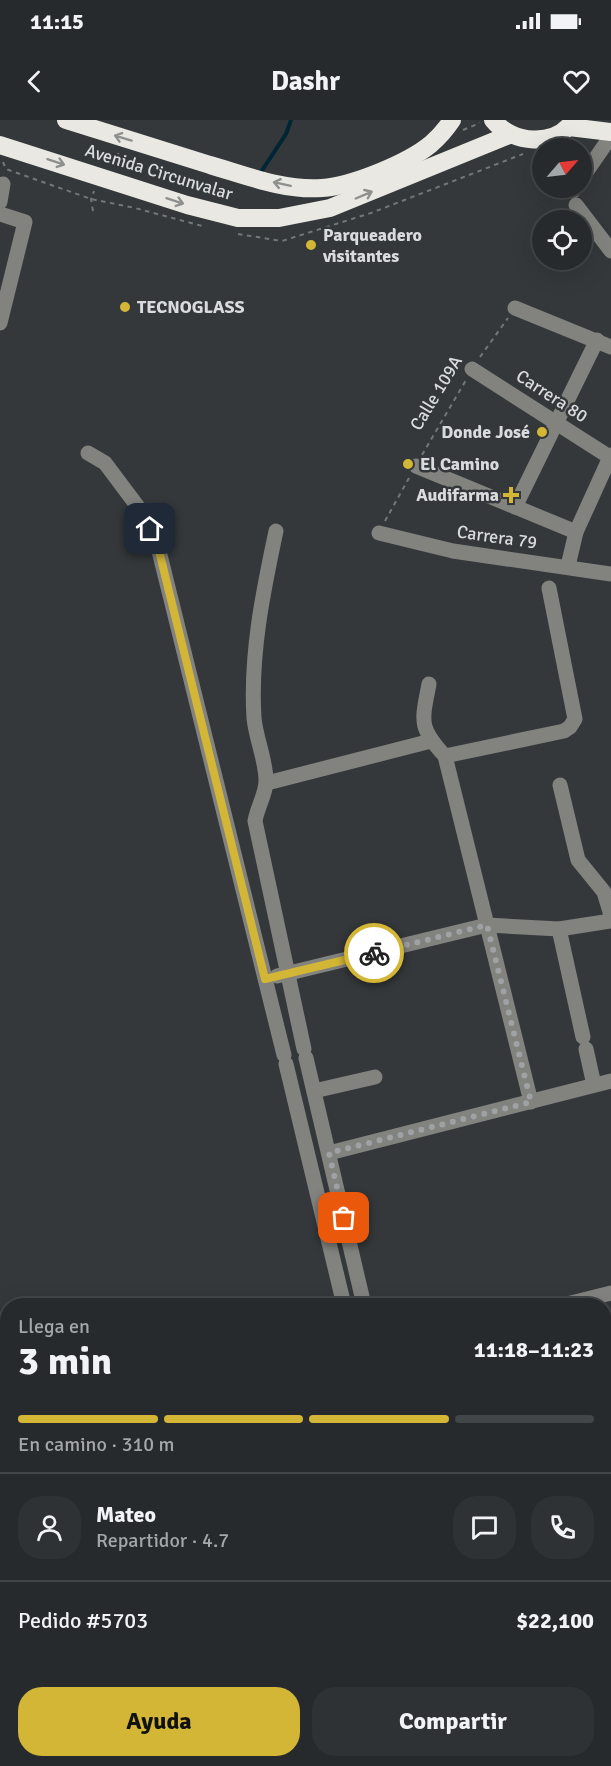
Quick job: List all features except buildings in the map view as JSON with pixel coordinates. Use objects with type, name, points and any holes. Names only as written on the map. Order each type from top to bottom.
[{"type":"highway","name":"Avenida Circunvalar","points":[[66,120],[239,174],[292,186],[321,188],[357,181],[390,166],[429,146],[454,127]]},
{"type":"highway","points":[[493,120],[509,135],[522,138],[546,138],[559,134],[571,124],[611,134]]},
{"type":"highway","name":"Avenida Circunvalar","points":[[0,145],[187,205],[238,218],[279,218],[330,208],[509,135]]},
{"type":"street","points":[[592,164],[611,134]]},
{"type":"street","points":[[0,202],[3,184]]},
{"type":"street","points":[[577,198],[611,251]]},
{"type":"street","points":[[0,214],[25,222],[0,323]]},
{"type":"street","points":[[515,308],[604,343],[557,422],[515,507]]},
{"type":"street","name":"Carrera 80","points":[[472,369],[611,456]]},
{"type":"street","points":[[88,453],[105,464],[141,511],[158,547],[342,1298]]},
{"type":"street","points":[[568,566],[576,532],[611,456]]},
{"type":"street","points":[[416,466],[576,532]]},
{"type":"street","points":[[276,531],[262,598],[255,668],[254,719],[267,783],[256,809],[255,821],[305,1054],[362,1298]]},
{"type":"street","name":"Carrera 79","points":[[379,533],[453,551],[611,574]]},
{"type":"street","points":[[445,756],[564,731],[575,719],[549,588]]},
{"type":"street","points":[[429,684],[422,718],[425,731],[445,756],[531,1102]]},
{"type":"street","points":[[267,783],[431,741]]},
{"type":"street","points":[[560,784],[578,860],[608,898],[611,915]]},
{"type":"street","points":[[265,979],[487,925],[559,929],[611,921]]},
{"type":"street","points":[[559,929],[594,1085]]},
{"type":"street","points":[[314,1090],[375,1077]]},
{"type":"street","points":[[329,1153],[611,1081]]},
{"type":"street","points":[[591,1298],[611,1293]]},
{"type":"path","points":[[454,127],[484,121]]},
{"type":"path","points":[[93,212],[91,199],[95,189],[107,192],[122,138]]},
{"type":"path","points":[[592,152],[598,155]]},
{"type":"path","name":"Calle 109A","points":[[379,533],[472,369],[515,308]]},
{"type":"waterway","points":[[259,175],[286,134],[291,120]]},
{"type":"way so far","points":[[344,1218],[329,1153],[531,1102],[487,925],[374,953]]},
{"type":"place","name":"Parqueadero visitantes","points":[[311,245]]},
{"type":"place","name":"TECNOGLASS","points":[[125,307]]},
{"type":"place","name":"Donde José","points":[[542,432]]},
{"type":"place","name":"El Camino","points":[[408,464]]},
{"type":"place","name":"Audifarma","points":[[511,495]]},
{"type":"route","points":[[150,529],[158,547],[265,979],[374,953]]}]
